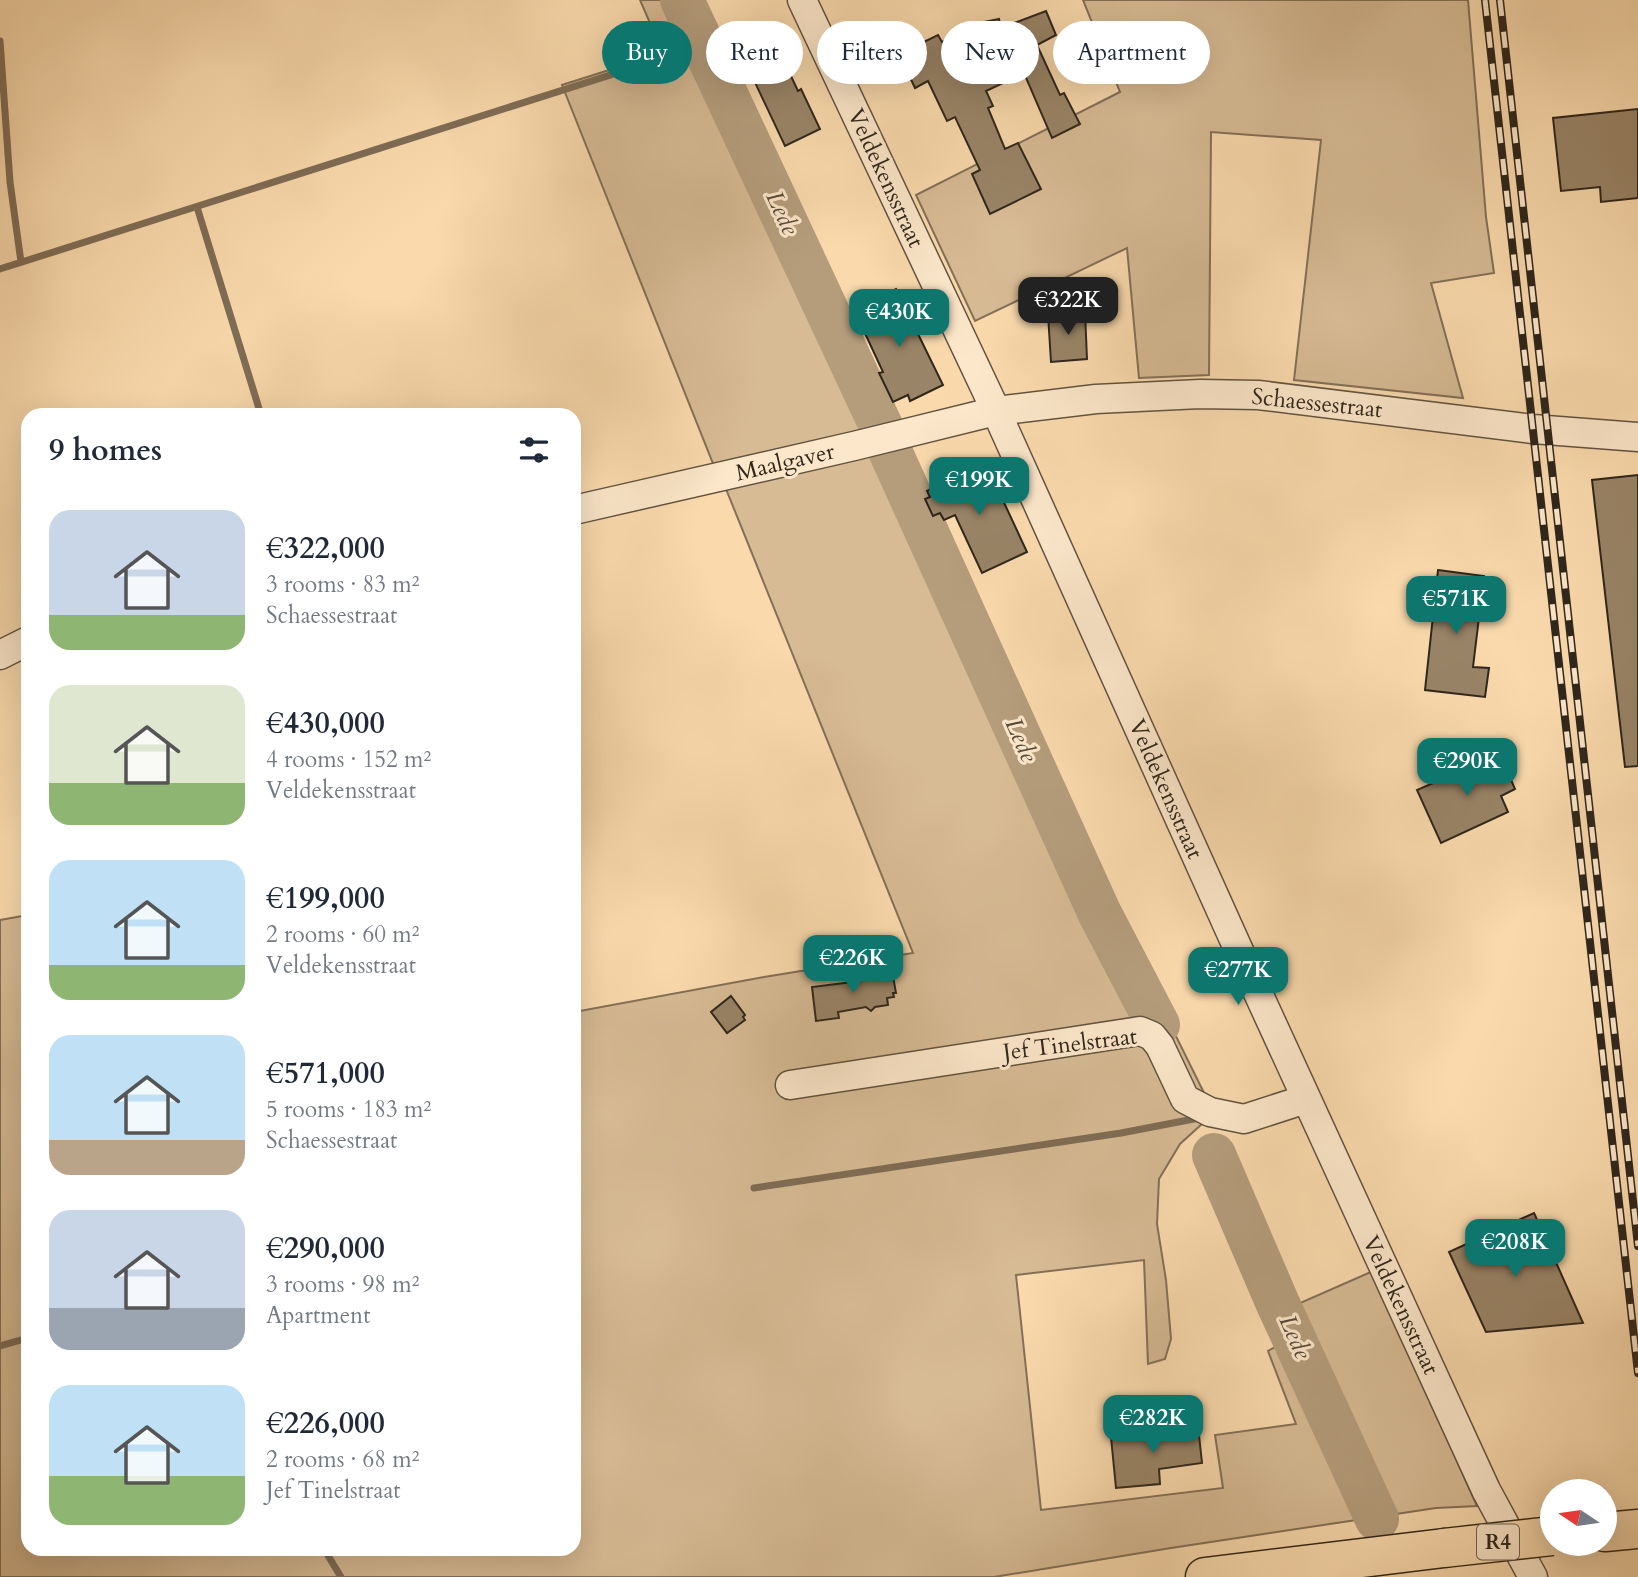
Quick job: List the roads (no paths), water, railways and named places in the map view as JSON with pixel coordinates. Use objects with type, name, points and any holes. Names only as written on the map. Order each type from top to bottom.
[{"type":"highway","points":[[1617,1531],[1638,1529]]},
{"type":"highway","name":"R4","points":[[1205,1577],[1540,1537]]},
{"type":"street","name":"Veldekensstraat","points":[[803,0],[996,411],[1306,1099],[1486,1490],[1533,1577]]},
{"type":"street","name":"Schaessestraat","points":[[996,411],[1096,399],[1200,394],[1258,395],[1533,429],[1638,437]]},
{"type":"street","name":"Maalgaver","points":[[581,508],[996,411]]},
{"type":"street","points":[[0,654],[21,644]]},
{"type":"street","name":"Jef Tinelstraat","points":[[790,1085],[1140,1031],[1152,1035],[1160,1046],[1185,1099],[1209,1112],[1244,1119],[1306,1099]]},
{"type":"waterway","name":"Lede","points":[[682,0],[881,426]]},
{"type":"waterway","points":[[0,41],[10,182],[21,262]]},
{"type":"waterway","points":[[0,269],[667,57],[702,43]]},
{"type":"waterway","points":[[197,207],[259,408]]},
{"type":"waterway","name":"Lede","points":[[890,451],[1100,914],[1158,1025]]},
{"type":"waterway","points":[[754,1188],[1121,1133],[1199,1118]]},
{"type":"waterway","name":"Lede","points":[[1214,1155],[1278,1304],[1377,1519]]},
{"type":"waterway","points":[[0,1346],[21,1340]]},
{"type":"waterway","points":[[328,1556],[341,1577]]},
{"type":"railway","points":[[1485,0],[1638,1373]]},
{"type":"railway","points":[[1500,0],[1638,1246]]}]
